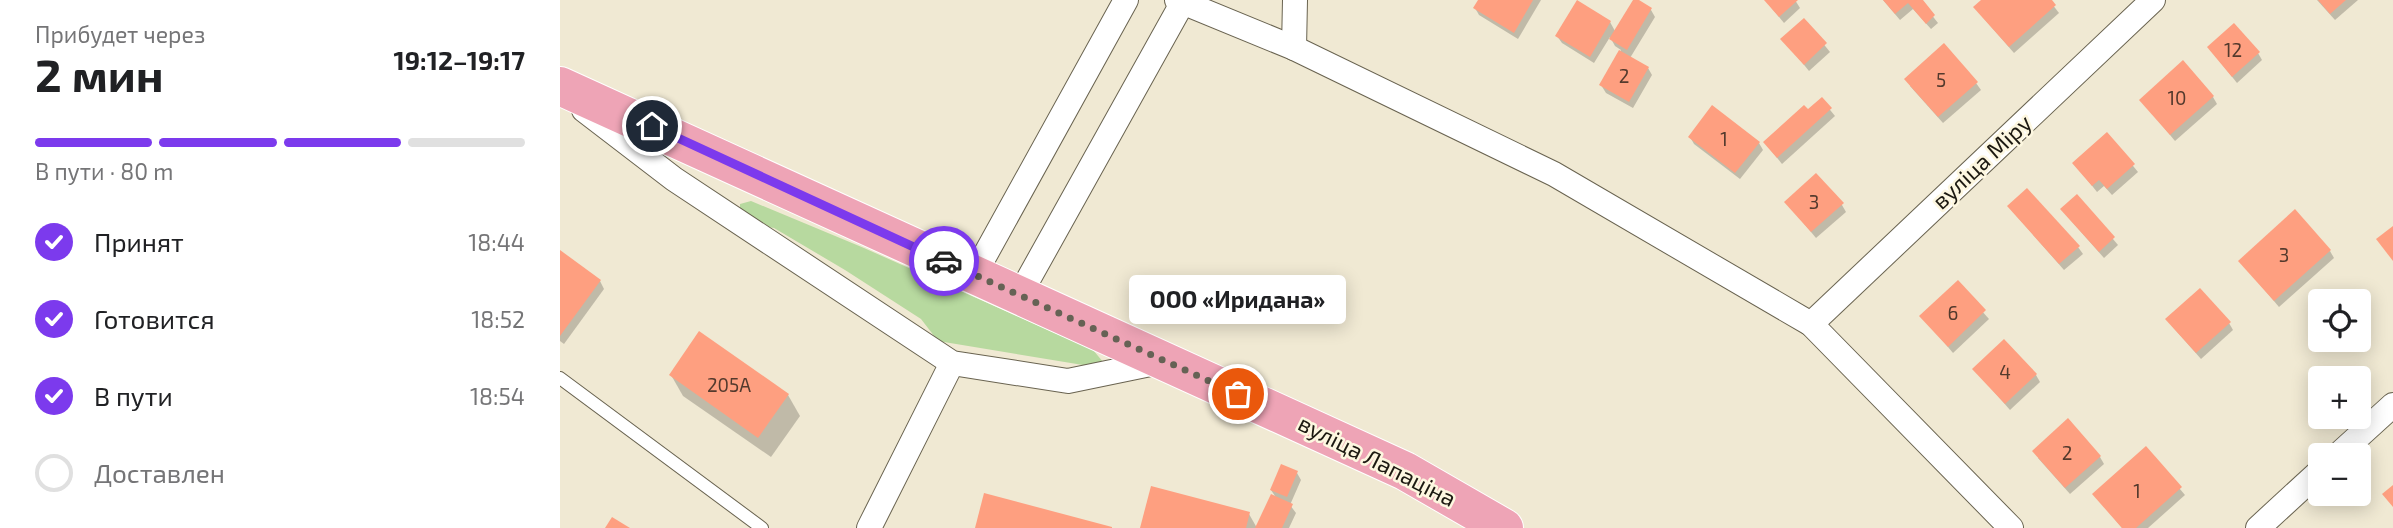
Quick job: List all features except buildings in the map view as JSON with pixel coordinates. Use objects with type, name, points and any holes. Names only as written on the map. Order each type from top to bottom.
[{"type":"main road","name":"вуліца Лапаціна","points":[[560,86],[1405,471],[1504,528]]},
{"type":"street","points":[[975,275],[1126,0]]},
{"type":"street","points":[[1294,48],[1295,0]]},
{"type":"street","name":"вуліца Міру","points":[[1811,324],[2154,0]]},
{"type":"street","points":[[1019,296],[1182,1],[1294,48],[1554,174],[1811,324],[2011,528]]},
{"type":"street","points":[[560,92],[674,179],[952,363],[1068,381],[1166,361]]},
{"type":"street","points":[[869,528],[952,363]]},
{"type":"street","points":[[2351,443],[2393,405]]},
{"type":"street","points":[[2258,528],[2308,482]]},
{"type":"lane","points":[[560,378],[762,528]]},
{"type":"green space","points":[[751,201],[1093,350],[1104,363],[1089,366],[938,341],[921,319],[845,270],[774,228],[755,225],[740,214],[740,204]]},
{"type":"way so far","points":[[944,261],[1238,394]]},
{"type":"place","name":"ООО «Иридана»","points":[[1238,394]]},
{"type":"route","points":[[652,126],[944,261]]}]
